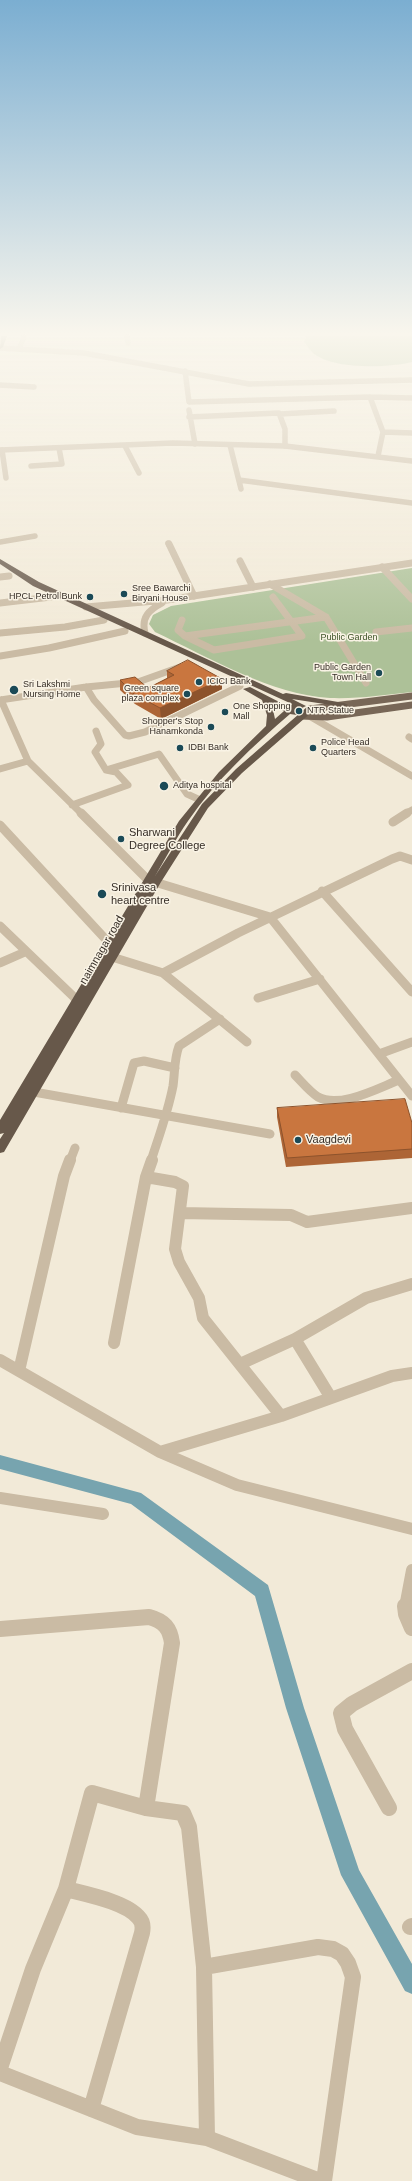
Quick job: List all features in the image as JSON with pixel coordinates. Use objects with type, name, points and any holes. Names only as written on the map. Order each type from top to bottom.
[{"type":"highway","points":[[0,561],[16,573],[86,607],[145,633],[269,696],[289,711],[301,716]]},
{"type":"highway","points":[[0,570],[51,597],[104,620],[240,686],[296,705],[310,713]]},
{"type":"highway","points":[[269,696],[344,705]]},
{"type":"highway","points":[[269,696],[271,715],[270,728]]},
{"type":"highway","points":[[1,1124],[110,944],[152,881],[182,821],[198,798],[219,776],[296,705]]},
{"type":"highway","name":"naimnagar road","points":[[0,1149],[112,957],[152,881],[218,790],[301,716],[310,713]]},
{"type":"main road","points":[[310,713],[344,705],[412,696]]},
{"type":"main road","points":[[310,713],[412,705]]},
{"type":"street","points":[[194,438],[196,444]]},
{"type":"street","points":[[285,438],[285,446]]},
{"type":"street","points":[[378,456],[382,438]]},
{"type":"street","points":[[6,478],[1,450],[196,444],[285,446],[412,460]]},
{"type":"street","points":[[230,445],[241,489]]},
{"type":"street","points":[[125,446],[139,473]]},
{"type":"street","points":[[31,466],[62,464],[59,448]]},
{"type":"street","points":[[239,480],[412,503]]},
{"type":"street","points":[[0,542],[35,536]]},
{"type":"street","points":[[168,543],[194,596]]},
{"type":"street","points":[[240,561],[253,587]]},
{"type":"street","points":[[86,607],[168,600],[412,563]]},
{"type":"street","points":[[382,567],[412,599]]},
{"type":"street","points":[[0,577],[9,576]]},
{"type":"street","points":[[270,584],[326,617],[366,683]]},
{"type":"street","points":[[0,603],[51,597]]},
{"type":"street","points":[[185,636],[220,638],[302,636],[272,597]]},
{"type":"street","points":[[145,633],[142,626],[143,619],[152,609],[168,600]]},
{"type":"street","points":[[220,638],[292,622],[326,617]]},
{"type":"street","points":[[0,632],[65,627],[104,620]]},
{"type":"street","points":[[182,620],[178,630],[185,636],[214,650],[220,638]]},
{"type":"street","points":[[376,632],[412,628]]},
{"type":"street","points":[[0,656],[49,648],[126,631]]},
{"type":"street","points":[[193,663],[138,682],[86,687],[0,700],[28,761],[152,881],[270,917],[412,1096]]},
{"type":"street","points":[[86,687],[94,700],[125,734],[129,736],[145,732],[240,686]]},
{"type":"street","points":[[310,713],[412,776]]},
{"type":"street","points":[[72,804],[128,785],[116,772],[106,770],[95,752],[101,744],[96,731]]},
{"type":"street","points":[[106,770],[159,754],[187,794],[198,798]]},
{"type":"street","points":[[0,769],[28,761]]},
{"type":"street","points":[[393,822],[412,810]]},
{"type":"street","points":[[0,825],[110,944]]},
{"type":"street","points":[[163,973],[322,891],[392,859],[400,856],[412,860]]},
{"type":"street","points":[[322,891],[412,992]]},
{"type":"street","points":[[0,926],[25,952],[77,1000]]},
{"type":"street","points":[[0,963],[25,952]]},
{"type":"street","points":[[112,957],[163,973],[247,1042]]},
{"type":"street","points":[[258,998],[320,979]]},
{"type":"street","points":[[114,1343],[146,1177],[166,1116],[173,1084],[176,1053],[179,1046],[187,1039],[220,1019]]},
{"type":"street","points":[[379,1054],[412,1042]]},
{"type":"street","points":[[121,1108],[134,1063],[144,1061],[175,1068]]},
{"type":"street","points":[[295,1075],[320,1098],[338,1100],[349,1098],[399,1080]]},
{"type":"street","points":[[34,1092],[270,1134]]},
{"type":"street","points":[[19,1371],[64,1176],[75,1148]]},
{"type":"street","points":[[146,1177],[175,1182],[183,1186],[184,1190],[175,1249],[179,1262],[199,1298],[203,1318],[281,1416]]},
{"type":"street","points":[[180,1213],[291,1216],[307,1222],[412,1208]]},
{"type":"street","points":[[240,1364],[295,1339],[366,1298],[412,1284]]},
{"type":"street","points":[[295,1339],[331,1398]]},
{"type":"street","points":[[0,1360],[160,1452],[237,1485],[306,1501],[412,1529]]},
{"type":"street","points":[[160,1452],[281,1416],[392,1376],[412,1373]]},
{"type":"street","points":[[0,1498],[103,1514]]},
{"type":"street","points":[[412,1570],[404,1612],[412,1628]]},
{"type":"street","points":[[0,1629],[149,1617],[158,1619],[165,1623],[170,1630],[172,1643],[146,1808]]},
{"type":"street","points":[[389,1808],[345,1729],[341,1713],[352,1704],[412,1671]]},
{"type":"street","points":[[0,2068],[33,1969],[66,1889],[92,1793],[146,1808],[183,1814],[187,1819],[204,1967],[207,2138]]},
{"type":"street","points":[[66,1889],[128,1908],[139,1916],[143,1925],[142,1933],[91,2108]]},
{"type":"street","points":[[204,1967],[318,1947],[330,1948],[341,1953],[348,1960],[353,1977],[324,2181]]},
{"type":"street","points":[[0,2073],[138,2127],[207,2138],[320,2181]]},
{"type":"green space","name":"Public Garden","points":[[412,568],[412,692],[361,697],[330,698],[286,690],[218,663],[155,632],[149,624],[153,615],[171,606]]},
{"type":"building","points":[[188,660],[222,679],[160,708],[134,694],[120,680],[135,677],[148,688],[174,675],[167,671]]},
{"type":"building","name":"Vaagdevi","points":[[405,1099],[412,1123],[412,1149],[287,1158],[277,1108]]},
{"type":"waterway","points":[[0,1462],[135,1498],[262,1591],[295,1708],[351,1875],[412,1984]]},
{"type":"place","name":"Sree Bawarchi Biryani House","points":[[124,594]]},
{"type":"place","name":"HPCL Petrol Bunk","points":[[90,597]]},
{"type":"place","name":"Public Garden Town Hall","points":[[379,673]]},
{"type":"place","name":"ICICI Bank","points":[[199,682]]},
{"type":"place","name":"Sri Lakshmi Nursing Home","points":[[14,690]]},
{"type":"place","name":"Green square plaza complex","points":[[187,694]]},
{"type":"place","name":"NTR Statue","points":[[299,711]]},
{"type":"place","name":"One Shopping Mall","points":[[225,712]]},
{"type":"place","name":"Shopper's Stop Hanamkonda","points":[[211,727]]},
{"type":"place","name":"IDBI Bank","points":[[180,748]]},
{"type":"place","name":"Police Head Quarters","points":[[313,748]]},
{"type":"place","name":"Aditya hospital","points":[[164,786]]},
{"type":"place","name":"Sharwani Degree College","points":[[121,839]]},
{"type":"place","name":"Srinivasa heart centre","points":[[102,894]]},
{"type":"place","name":"Vaagdevi","points":[[298,1140]]}]
